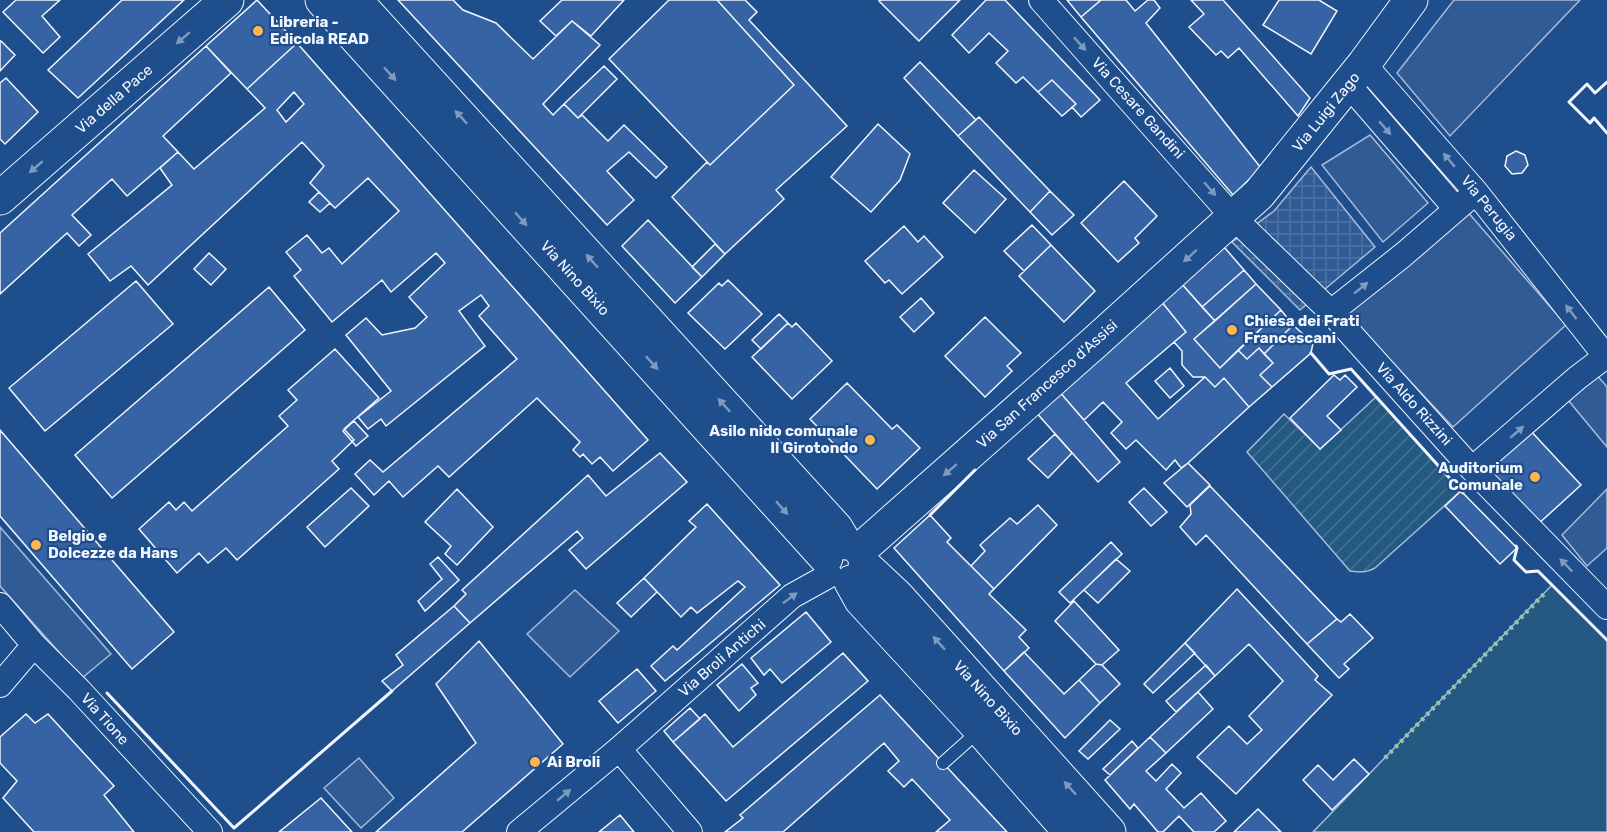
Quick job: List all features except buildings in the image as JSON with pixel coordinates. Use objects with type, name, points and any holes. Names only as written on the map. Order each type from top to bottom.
[{"type":"street","name":"Via della Pace","points":[[0,198],[227,0]]},
{"type":"street","name":"Via Nino Bixio","points":[[322,0],[846,562],[897,596],[1109,832]]},
{"type":"street","name":"Via Nino Bixio","points":[[355,0],[836,528],[861,600],[981,730],[1070,832]]},
{"type":"street","name":"Via Cesare Gandini","points":[[1041,0],[1233,217]]},
{"type":"street","name":"Via Luigi Zago","points":[[1233,217],[1259,194],[1356,74],[1411,0]]},
{"type":"street","name":"Via Perugia","points":[[1356,74],[1476,192],[1606,357]]},
{"type":"street","name":"Via Perugia","points":[[1356,74],[1456,209]]},
{"type":"street","points":[[1331,312],[1403,255],[1476,192]]},
{"type":"street","name":"Via San Francesco d'Assisi","points":[[846,562],[1233,217]]},
{"type":"street","name":"Via Aldo Rizzini","points":[[1233,217],[1331,312],[1472,470],[1607,607]]},
{"type":"street","points":[[1472,470],[1577,378],[1606,357]]},
{"type":"street","name":"Via Broli Antichi","points":[[519,832],[619,749],[792,596],[846,562]]},
{"type":"street","name":"Via Tione","points":[[0,605],[34,645],[79,690],[210,832]]},
{"type":"street","points":[[0,685],[34,645]]},
{"type":"street","points":[[619,749],[690,832]]},
{"type":"lane","points":[[943,763],[981,730]]},
{"type":"shaded area","points":[[1454,0],[1580,0],[1450,136],[1397,73]]},
{"type":"shaded area","points":[[1370,135],[1428,203],[1383,242],[1322,165]]},
{"type":"shaded area","points":[[1311,167],[1375,247],[1300,310],[1232,242],[1274,211]]},
{"type":"shaded area","points":[[1466,210],[1566,325],[1453,427],[1345,312]]},
{"type":"shaded area","points":[[1596,374],[1607,387],[1607,447],[1568,400]]},
{"type":"shaded area","points":[[1376,397],[1461,491],[1375,568],[1360,572],[1350,571],[1247,452],[1284,414],[1320,449]]},
{"type":"shaded area","points":[[1607,489],[1607,548],[1587,566],[1562,535]]},
{"type":"shaded area","points":[[0,527],[111,654],[82,678],[0,586]]},
{"type":"shaded area","points":[[1552,585],[1607,640],[1607,832],[1313,832]]},
{"type":"shaded area","points":[[575,590],[619,631],[570,677],[527,634]]},
{"type":"shaded area","points":[[359,758],[394,798],[361,828],[324,788]]},
{"type":"hedge","points":[[1385,758],[1544,594]]},
{"type":"wall","points":[[1607,82],[1595,93],[1587,84],[1569,102],[1590,123],[1594,118],[1607,133]]},
{"type":"wall","points":[[1311,353],[1329,374],[1351,369],[1463,493]]},
{"type":"wall","points":[[930,515],[975,470]]},
{"type":"wall","points":[[1516,546],[1514,560],[1526,572],[1538,571],[1607,640]]},
{"type":"wall","points":[[107,693],[234,828],[392,691]]},
{"type":"place","name":"Libreria - Edicola READ","points":[[258,31]]},
{"type":"place","name":"Chiesa dei Frati Francescani","points":[[1232,330]]},
{"type":"place","name":"Asilo nido comunale Il Girotondo","points":[[870,440]]},
{"type":"place","name":"Auditorium Comunale","points":[[1535,477]]},
{"type":"place","name":"Belgio e Dolcezze da Hans","points":[[36,545]]},
{"type":"place","name":"Ai Broli","points":[[535,762]]}]
